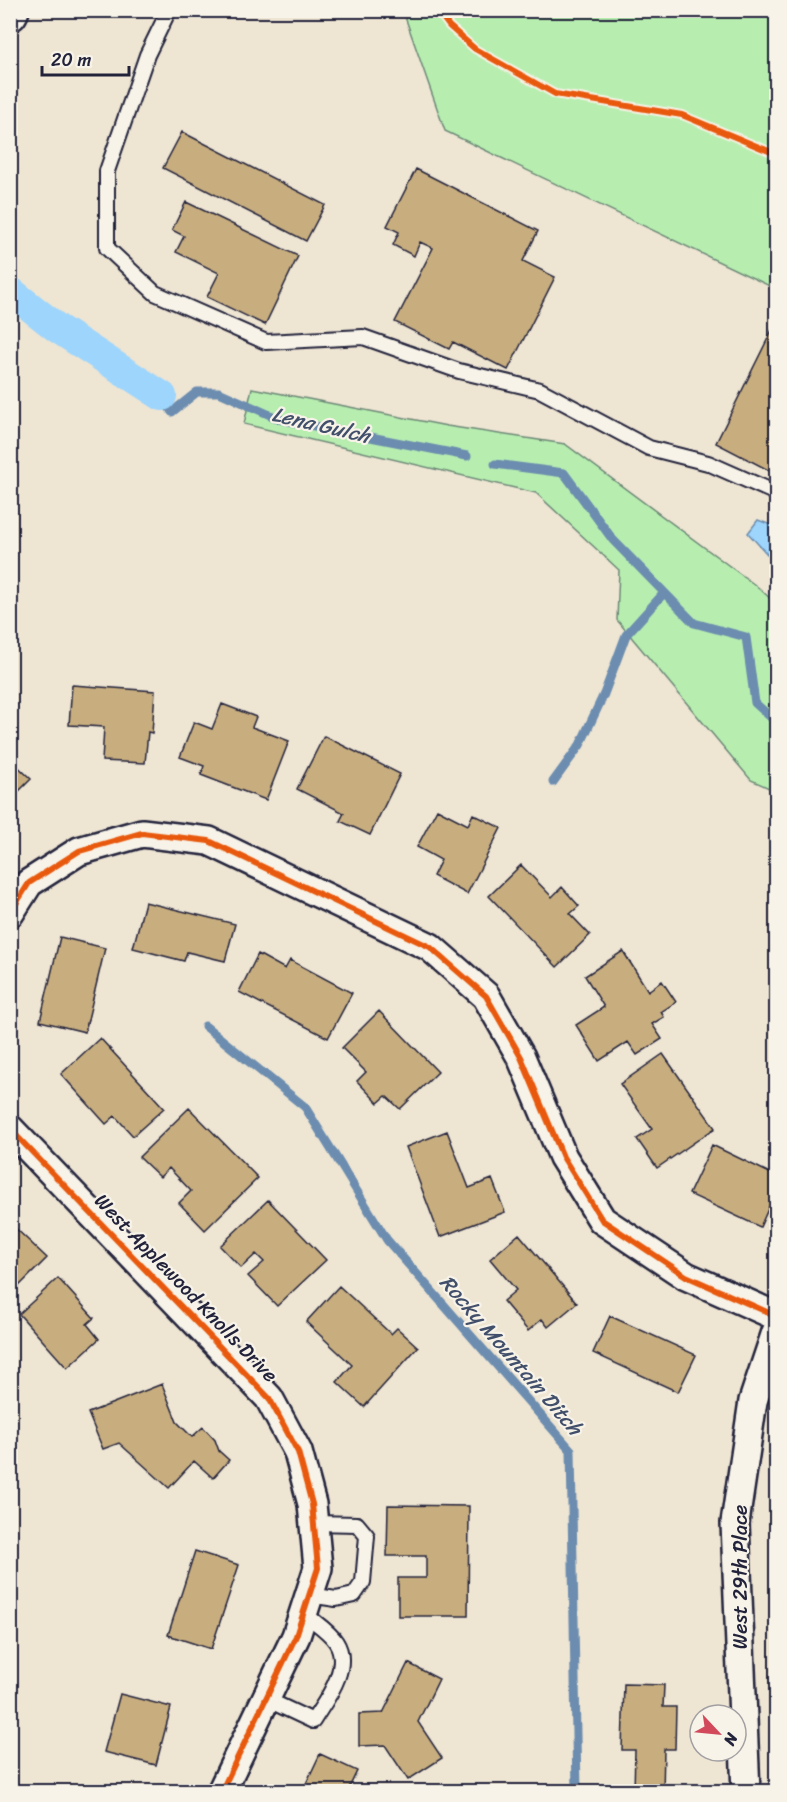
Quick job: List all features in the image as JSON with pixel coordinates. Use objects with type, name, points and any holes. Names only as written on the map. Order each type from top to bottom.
[{"type":"street","points":[[10,914],[29,883],[79,851],[142,833],[209,841],[430,947],[486,996],[521,1057],[563,1157],[602,1220],[686,1276],[777,1316]]},
{"type":"street","name":"West Applewood Knolls Drive","points":[[10,1129],[268,1398],[298,1452],[314,1523],[318,1568],[297,1636],[221,1791]]},
{"type":"street","name":"West 29th Place","points":[[746,1791],[735,1523],[753,1401],[777,1332]]},
{"type":"lane","points":[[169,10],[147,55],[107,171],[106,248],[155,293],[266,342],[363,338],[459,371],[540,390],[649,448],[708,463],[777,493]]},
{"type":"lane","points":[[266,1699],[313,1721],[333,1689],[342,1659],[336,1642],[307,1604],[354,1595],[363,1582],[367,1536],[357,1524],[314,1523]]},
{"type":"green space","points":[[403,11],[776,11],[776,289],[445,131]]},
{"type":"green space","points":[[252,388],[447,426],[565,444],[759,588],[776,604],[776,791],[751,780],[617,620],[619,570],[536,493],[244,424]]},
{"type":"water","points":[[758,520],[776,527],[776,564],[748,533]]},
{"type":"building","points":[[182,132],[325,205],[306,241],[163,168]]},
{"type":"building","points":[[416,169],[538,231],[523,261],[555,277],[508,370],[453,342],[449,349],[395,322],[433,248],[420,242],[414,256],[393,245],[399,232],[387,226]]},
{"type":"building","points":[[186,202],[298,256],[265,325],[207,297],[219,273],[176,252],[184,236],[172,230]]},
{"type":"building","points":[[776,322],[776,474],[716,443]]},
{"type":"building","points":[[72,685],[155,691],[152,733],[148,732],[145,763],[102,761],[104,727],[69,725]]},
{"type":"building","points":[[222,704],[256,717],[252,727],[289,741],[266,800],[201,775],[204,766],[180,757],[194,722],[212,729]]},
{"type":"building","points":[[324,736],[400,774],[370,835],[340,821],[344,813],[297,789]]},
{"type":"building","points":[[10,759],[31,779],[10,800]]},
{"type":"building","points":[[437,809],[468,825],[473,814],[501,828],[467,894],[433,876],[441,860],[417,847]]},
{"type":"building","points":[[521,865],[552,897],[562,887],[579,906],[570,914],[590,935],[557,967],[489,896]]},
{"type":"building","points":[[145,902],[235,924],[225,961],[187,952],[184,961],[133,948]]},
{"type":"building","points":[[60,937],[105,948],[85,1032],[40,1021]]},
{"type":"building","points":[[623,951],[648,991],[662,981],[676,1002],[661,1012],[664,1017],[652,1024],[662,1039],[637,1055],[628,1042],[599,1061],[576,1025],[604,1007],[585,976]]},
{"type":"building","points":[[258,954],[285,969],[290,960],[352,993],[328,1038],[239,992]]},
{"type":"building","points":[[379,1011],[438,1072],[400,1109],[386,1096],[378,1103],[357,1081],[366,1072],[342,1048]]},
{"type":"building","points":[[100,1038],[164,1108],[133,1136],[115,1116],[106,1124],[61,1074]]},
{"type":"building","points":[[663,1054],[715,1128],[657,1168],[637,1139],[652,1129],[620,1084]]},
{"type":"building","points":[[189,1108],[258,1178],[205,1230],[179,1203],[191,1191],[169,1168],[160,1177],[139,1157]]},
{"type":"building","points":[[447,1131],[469,1188],[492,1179],[505,1212],[440,1237],[406,1147]]},
{"type":"building","points":[[712,1145],[776,1176],[776,1191],[760,1227],[689,1194]]},
{"type":"building","points":[[268,1200],[326,1260],[277,1306],[248,1276],[264,1262],[256,1254],[241,1268],[220,1246]]},
{"type":"building","points":[[10,1223],[47,1258],[17,1288],[10,1282]]},
{"type":"building","points":[[519,1234],[577,1303],[548,1327],[542,1319],[528,1331],[503,1301],[516,1290],[490,1259]]},
{"type":"building","points":[[58,1278],[94,1318],[87,1324],[99,1339],[67,1368],[19,1314]]},
{"type":"building","points":[[339,1286],[391,1334],[397,1328],[418,1347],[364,1407],[337,1382],[352,1365],[306,1322]]},
{"type":"building","points":[[610,1316],[696,1355],[678,1392],[593,1353]]},
{"type":"building","points":[[162,1384],[177,1422],[192,1437],[203,1427],[215,1440],[219,1451],[229,1460],[213,1478],[194,1461],[169,1488],[119,1443],[103,1449],[88,1413]]},
{"type":"building","points":[[388,1505],[469,1506],[468,1616],[398,1616],[398,1578],[426,1578],[426,1556],[387,1556]]},
{"type":"building","points":[[195,1551],[239,1565],[211,1649],[168,1635]]},
{"type":"building","points":[[408,1663],[439,1679],[418,1722],[442,1758],[408,1780],[385,1745],[359,1746],[359,1714],[383,1713]]},
{"type":"building","points":[[624,1684],[664,1685],[663,1707],[676,1707],[675,1749],[664,1749],[663,1792],[634,1792],[635,1750],[622,1750]]},
{"type":"building","points":[[120,1694],[171,1707],[156,1765],[104,1752]]},
{"type":"building","points":[[320,1754],[357,1771],[347,1792],[302,1792]]},
{"type":"waterway","name":"Lena Gulch","points":[[10,291],[57,328],[162,396]]},
{"type":"waterway","name":"Lena Gulch","points":[[162,396],[172,412],[197,392],[219,392],[279,419],[467,456]]},
{"type":"waterway","name":"Lena Gulch","points":[[495,464],[564,473],[613,540],[694,623],[746,637],[755,703],[776,722]]},
{"type":"waterway","points":[[553,782],[580,745],[604,694],[626,635],[664,593]]},
{"type":"waterway","name":"Rocky Mountain Ditch","points":[[205,1026],[305,1107],[387,1240],[571,1450],[577,1792]]},
{"type":"cycle path","points":[[437,10],[449,26],[475,49],[555,94],[682,115],[776,154]]},
{"type":"cycle path","points":[[10,913],[29,883],[79,851],[142,833],[209,841],[430,947],[486,996],[521,1057],[563,1157],[602,1220],[686,1276],[776,1316]]},
{"type":"cycle path","points":[[10,1129],[269,1398],[298,1452],[312,1504],[318,1568],[296,1636],[221,1792]]}]
